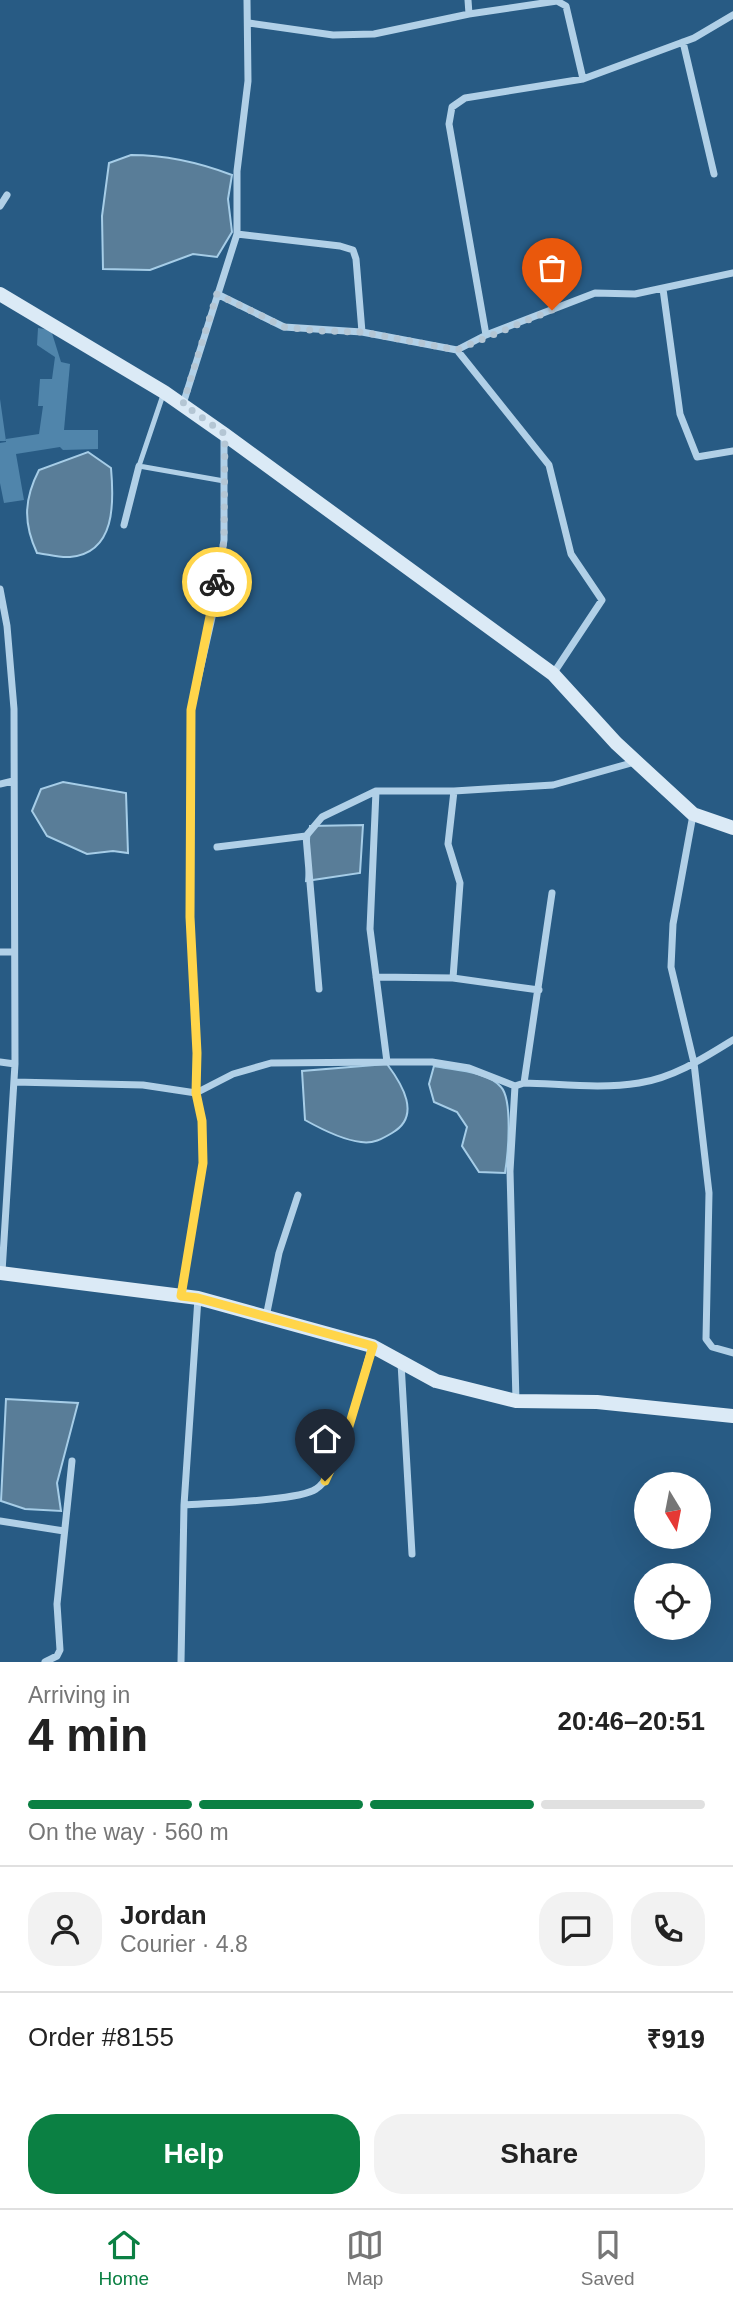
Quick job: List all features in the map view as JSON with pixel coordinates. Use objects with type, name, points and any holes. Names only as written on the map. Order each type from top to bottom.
[{"type":"street","points":[[183,404],[237,234],[236,188],[248,80],[247,0]]},
{"type":"street","points":[[468,0],[469,14]]},
{"type":"street","points":[[249,23],[352,36],[408,29],[469,14],[549,2],[562,3],[568,14],[583,79]]},
{"type":"street","points":[[486,335],[455,167],[449,124],[452,107],[465,98],[583,79],[683,42],[733,15]]},
{"type":"street","points":[[683,42],[714,174]]},
{"type":"street","points":[[0,206],[7,195]]},
{"type":"street","points":[[237,234],[340,246],[353,250],[362,332]]},
{"type":"street","points":[[217,294],[284,327],[362,332],[457,350],[486,335],[595,293],[635,294],[733,273]]},
{"type":"street","points":[[663,289],[680,414],[697,457],[733,452]]},
{"type":"street","points":[[0,294],[164,392],[225,434],[553,674],[636,762],[693,814],[733,828]]},
{"type":"street","points":[[457,350],[549,465],[571,554],[602,600],[553,674]]},
{"type":"street","points":[[181,1296],[203,1163],[202,1121],[196,1093],[197,1053],[190,917],[191,710],[213,613],[224,540],[225,434]]},
{"type":"street","points":[[124,525],[139,466]]},
{"type":"street","points":[[0,589],[7,626],[14,709],[15,1063],[1,1272],[198,1298],[373,1346],[436,1381],[516,1401],[597,1402],[733,1416]]},
{"type":"street","points":[[217,847],[306,836],[322,817],[376,791],[454,791],[552,785],[636,762]]},
{"type":"street","points":[[0,784],[13,781]]},
{"type":"street","points":[[376,791],[370,929],[387,1062]]},
{"type":"street","points":[[453,978],[460,883],[448,844],[454,791]]},
{"type":"street","points":[[693,814],[673,924],[671,967],[694,1063],[709,1193],[706,1339],[712,1347],[733,1353]]},
{"type":"street","points":[[306,836],[319,989]]},
{"type":"street","points":[[524,1083],[552,893]]},
{"type":"street","points":[[0,952],[13,952]]},
{"type":"street","points":[[376,977],[453,978],[539,990]]},
{"type":"street","points":[[14,1082],[143,1085],[196,1093],[233,1074],[271,1063],[432,1062],[469,1068],[515,1086],[524,1083],[640,1083],[694,1063],[733,1040]]},
{"type":"street","points":[[0,1062],[15,1063]]},
{"type":"street","points":[[515,1086],[510,1171],[516,1401]]},
{"type":"street","points":[[266,1317],[279,1253],[298,1195]]},
{"type":"street","points":[[181,1662],[184,1505],[198,1298]]},
{"type":"street","points":[[184,1505],[294,1496],[318,1488],[325,1481],[346,1436],[373,1346]]},
{"type":"street","points":[[401,1362],[412,1554]]},
{"type":"street","points":[[45,1662],[57,1656],[60,1650],[57,1612],[72,1461]]},
{"type":"street","points":[[0,1521],[64,1531]]},
{"type":"lane","points":[[164,392],[139,466],[224,481]]},
{"type":"water","points":[[131,155],[182,160],[232,175],[228,199],[232,232],[217,257],[193,254],[150,270],[103,269],[102,216],[109,163]]},
{"type":"water","points":[[88,452],[111,468],[111,510],[104,536],[96,546],[85,553],[70,557],[37,553],[29,531],[27,511],[30,491],[39,470]]},
{"type":"water","points":[[63,782],[126,793],[128,853],[113,851],[87,854],[47,836],[32,811],[41,789]]},
{"type":"water","points":[[363,825],[360,873],[306,881],[310,826]]},
{"type":"water","points":[[387,1064],[403,1090],[408,1109],[401,1126],[392,1133],[373,1142],[354,1141],[305,1120],[302,1071]]},
{"type":"water","points":[[434,1066],[479,1074],[501,1087],[505,1094],[508,1115],[505,1173],[479,1172],[462,1146],[467,1127],[457,1112],[434,1102],[429,1084]]},
{"type":"water","points":[[6,1399],[78,1403],[57,1483],[61,1511],[25,1509],[1,1501]]},
{"type":"building","points":[[38,328],[51,330],[61,362],[70,364],[64,430],[98,430],[98,449],[63,450],[60,447],[16,454],[24,500],[4,503],[0,483],[0,443],[6,442],[6,439],[39,434],[43,406],[38,406],[40,379],[52,379],[55,357],[37,345]]},
{"type":"building","points":[[0,399],[6,441],[0,441]]},
{"type":"way so far","points":[[217,582],[224,540],[225,434],[183,404],[217,294],[284,327],[362,332],[457,350],[486,335],[552,310]]},
{"type":"route","points":[[217,582],[213,613],[191,710],[190,917],[197,1053],[196,1093],[204,1144],[181,1296],[198,1298],[373,1346],[346,1436],[325,1481]]}]
